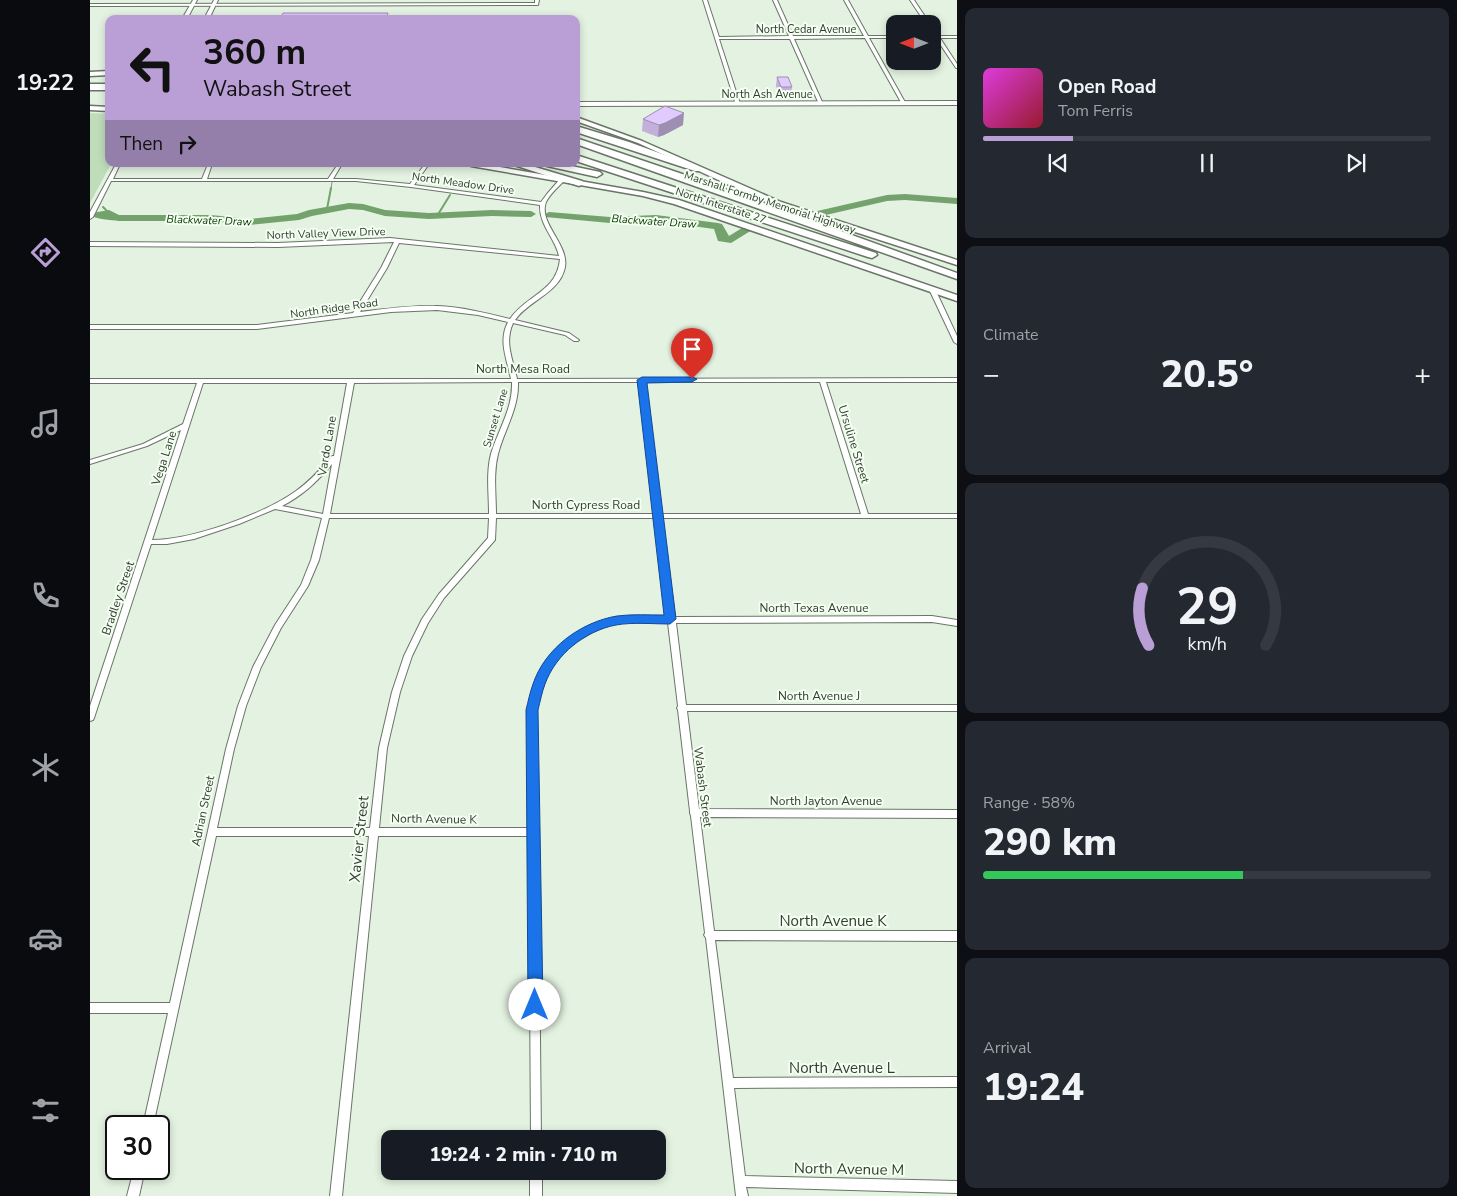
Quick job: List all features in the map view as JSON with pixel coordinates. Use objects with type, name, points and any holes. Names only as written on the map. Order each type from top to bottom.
[{"type":"highway","points":[[90,87],[105,87]]},
{"type":"highway","points":[[90,93],[105,93]]},
{"type":"highway","points":[[580,131],[611,139],[698,169]]},
{"type":"highway","points":[[580,143],[691,180],[957,278]]},
{"type":"highway","name":"Marshall Formby Memorial Highway","points":[[580,151],[957,278]]},
{"type":"highway","name":"Marshall Formby Memorial Highway","points":[[580,159],[763,219],[957,278]]},
{"type":"highway","points":[[526,167],[579,183]]},
{"type":"highway","points":[[563,167],[629,182],[763,219]]},
{"type":"main road","points":[[90,74],[105,73]]},
{"type":"main road","points":[[90,108],[105,109]]},
{"type":"main road","name":"North Interstate 27","points":[[580,120],[626,136],[804,214],[957,263]]},
{"type":"main road","name":"North Interstate 27","points":[[488,167],[643,194],[676,202],[957,298]]},
{"type":"street","points":[[705,0],[738,104]]},
{"type":"street","points":[[775,0],[821,104]]},
{"type":"street","points":[[846,0],[904,104]]},
{"type":"street","points":[[912,0],[922,15]]},
{"type":"street","points":[[90,5],[193,2],[537,2]]},
{"type":"street","points":[[186,15],[193,2]]},
{"type":"street","points":[[208,15],[215,2]]},
{"type":"street","name":"North Cedar Avenue","points":[[717,38],[886,37]]},
{"type":"street","points":[[941,37],[957,37]]},
{"type":"street","points":[[941,45],[957,67]]},
{"type":"street","name":"North Ash Avenue","points":[[580,104],[957,103]]},
{"type":"street","points":[[90,217],[116,167]]},
{"type":"street","points":[[204,179],[209,167]]},
{"type":"street","points":[[330,179],[338,167]]},
{"type":"street","points":[[411,186],[425,167]]},
{"type":"street","name":"North Meadow Drive","points":[[110,180],[330,179],[411,186],[543,204]]},
{"type":"street","points":[[562,180],[543,204],[547,223],[560,248],[562,258]]},
{"type":"street","points":[[355,315],[384,268],[398,240]]},
{"type":"street","name":"North Valley View Drive","points":[[90,244],[269,245],[398,240],[562,258]]},
{"type":"street","name":"Sunset Lane","points":[[493,516],[493,462],[515,395],[514,380],[505,346],[512,321],[519,311],[559,277],[562,268],[562,258]]},
{"type":"street","points":[[932,289],[957,342]]},
{"type":"street","name":"North Ridge Road","points":[[90,327],[257,327],[409,308],[436,308],[478,312],[567,334],[576,340]]},
{"type":"street","name":"North Mesa Road","points":[[90,380],[957,380]]},
{"type":"street","name":"Vega Lane","points":[[149,542],[201,380]]},
{"type":"street","name":"Vardo Lane","points":[[326,516],[351,380]]},
{"type":"street","name":"Wabash Street","points":[[642,380],[742,1196]]},
{"type":"street","name":"Ursuline Street","points":[[822,380],[865,516]]},
{"type":"street","points":[[90,462],[145,445],[186,426]]},
{"type":"street","points":[[149,542],[166,542],[194,536],[257,516],[276,507],[309,485],[324,472],[336,455]]},
{"type":"street","name":"North Cypress Road","points":[[276,507],[326,516],[957,516]]},
{"type":"street","name":"Adrian Street","points":[[150,1115],[212,832],[242,706],[258,667],[278,627],[304,586],[316,560],[326,516]]},
{"type":"street","name":"Xavier Street","points":[[336,1196],[383,748],[392,699],[416,636],[435,605],[460,572],[492,538],[493,516]]},
{"type":"street","name":"Bradley Street","points":[[90,718],[149,542]]},
{"type":"street","name":"North Texas Avenue","points":[[536,1130],[532,710],[539,683],[555,656],[572,639],[595,627],[617,620],[932,619],[957,623]]},
{"type":"street","name":"North Avenue J","points":[[681,708],[957,708]]},
{"type":"street","name":"North Jayton Avenue","points":[[694,813],[957,814]]},
{"type":"street","name":"North Avenue K","points":[[212,832],[534,832]]},
{"type":"street","name":"North Avenue K","points":[[709,935],[957,936]]},
{"type":"street","points":[[90,1008],[174,1008]]},
{"type":"street","name":"North Avenue L","points":[[728,1083],[957,1082]]},
{"type":"street","points":[[133,1196],[137,1180]]},
{"type":"street","points":[[536,1180],[536,1196]]},
{"type":"street","name":"North Avenue M","points":[[740,1181],[957,1187]]},
{"type":"green space","points":[[90,113],[105,114],[105,167],[109,167],[90,203]]},
{"type":"building","points":[[283,13],[388,13],[387,15],[282,15]]},
{"type":"building","points":[[777,77],[788,77],[792,87],[781,87]]},
{"type":"building","points":[[665,106],[684,113],[659,125],[643,119]]},
{"type":"waterway","points":[[331,189],[332,182]]},
{"type":"waterway","points":[[327,209],[331,188]]},
{"type":"waterway","points":[[437,216],[450,195]]},
{"type":"waterway","name":"Blackwater Draw","points":[[817,214],[887,198],[905,197],[957,201]]},
{"type":"waterway","name":"Blackwater Draw","points":[[96,215],[109,213],[110,216],[119,218],[211,218],[249,222],[299,217],[309,213],[349,206],[363,207],[385,213],[429,216],[492,213],[531,214]]},
{"type":"waterway","name":"Blackwater Draw","points":[[103,207],[109,213]]},
{"type":"waterway","name":"Blackwater Draw","points":[[549,215],[610,220],[656,218],[718,226],[722,232],[722,239],[731,240],[746,230]]},
{"type":"route","points":[[535,1005],[532,710],[539,683],[555,656],[572,639],[595,627],[617,620],[670,619],[642,380],[692,379]]}]
